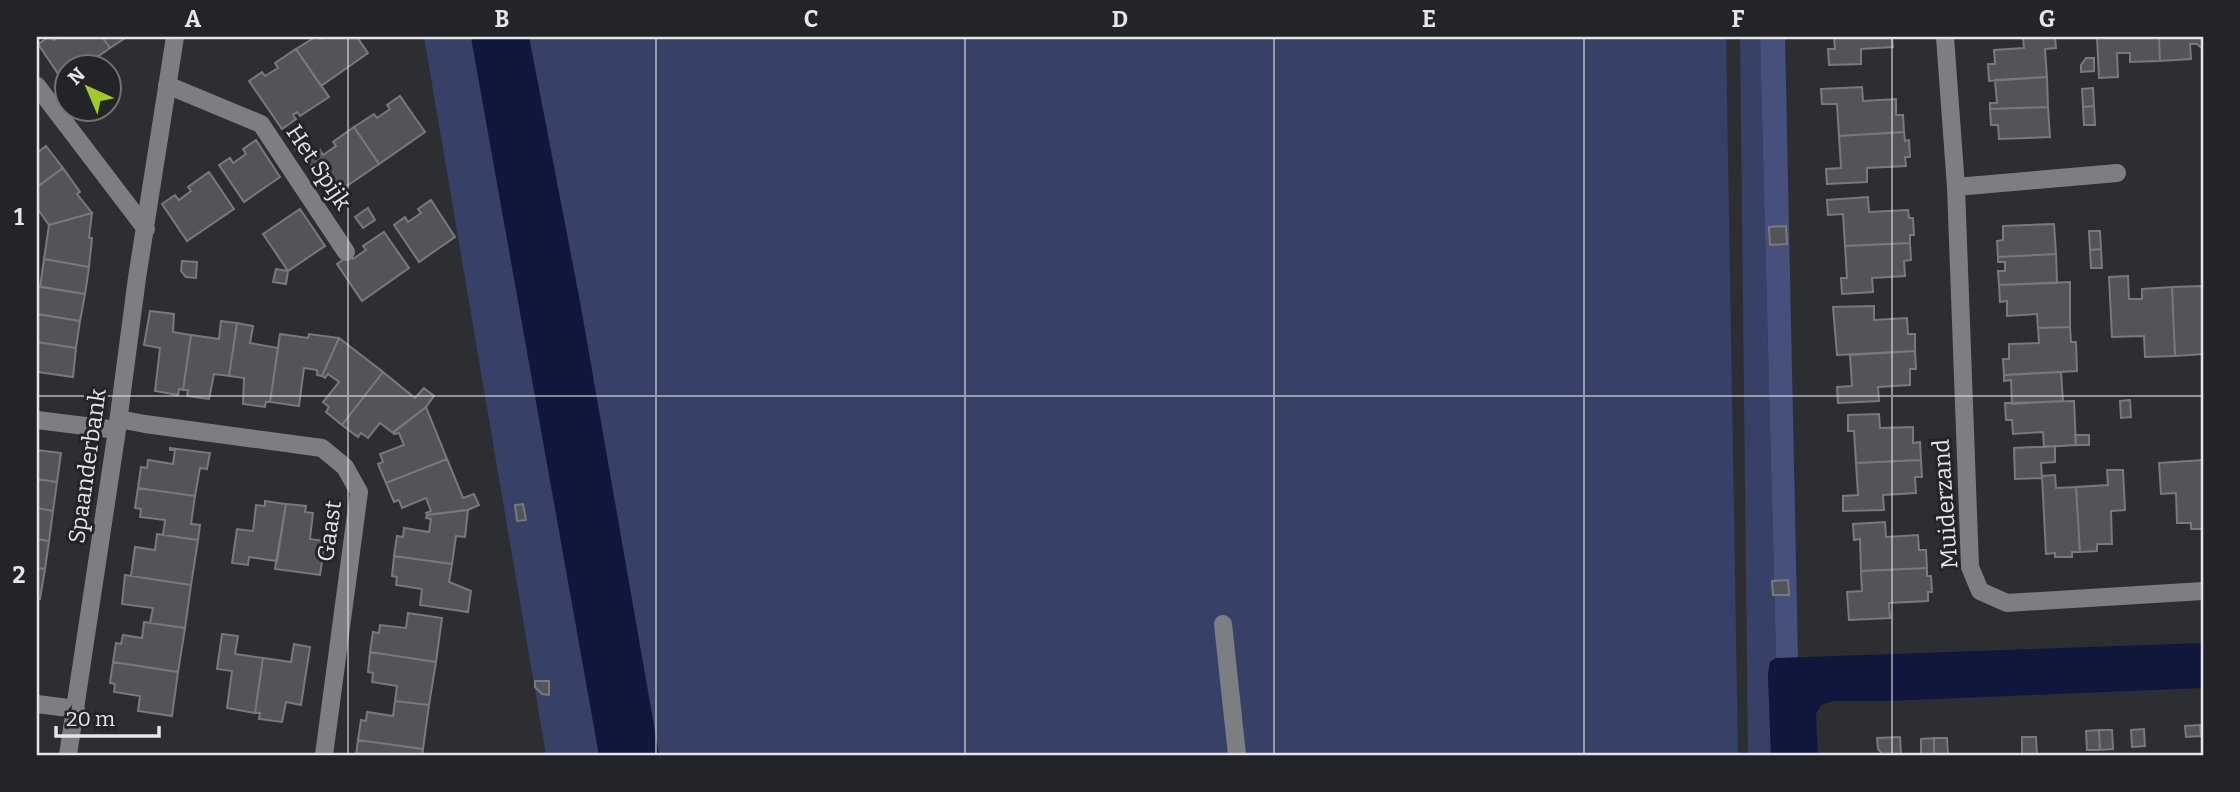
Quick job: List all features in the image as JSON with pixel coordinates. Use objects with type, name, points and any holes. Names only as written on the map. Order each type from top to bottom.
[{"type":"street","points":[[146,229],[175,37]]},
{"type":"street","name":"Muiderzand","points":[[1945,37],[1956,187],[1970,567],[1980,591],[2007,603],[2203,590]]},
{"type":"street","name":"Het Spijk","points":[[167,85],[261,124],[346,252]]},
{"type":"street","points":[[37,86],[146,229]]},
{"type":"street","points":[[1956,187],[2117,173]]},
{"type":"street","name":"Spaanderbank","points":[[68,755],[146,229]]},
{"type":"street","name":"Gaast","points":[[37,420],[145,425],[322,448],[345,467],[359,492],[324,755]]},
{"type":"street","points":[[1223,624],[1237,755]]},
{"type":"street","points":[[37,704],[76,709]]},
{"type":"shaded area","points":[[424,37],[471,37],[599,755],[546,755]]},
{"type":"shaded area","points":[[471,37],[529,37],[580,302],[659,755],[599,755]]},
{"type":"shaded area","points":[[529,37],[1726,37],[1738,755],[659,755],[580,302]]},
{"type":"shaded area","points":[[1740,37],[1760,37],[1776,658],[1770,662],[1768,674],[1771,755],[1748,755]]},
{"type":"shaded area","points":[[1760,37],[1785,37],[1798,658],[1776,658]]},
{"type":"shaded area","points":[[2203,643],[2203,688],[1834,701],[1821,705],[1816,714],[1818,755],[1771,755],[1768,674],[1770,662],[1776,658]]},
{"type":"building","points":[[49,37],[54,40],[58,37],[102,37],[110,48],[104,52],[52,52],[52,65],[38,44]]},
{"type":"building","points":[[102,37],[127,37],[110,48]]},
{"type":"building","points":[[315,37],[357,37],[368,53],[321,86],[296,49]]},
{"type":"building","points":[[1834,37],[1892,37],[1893,47],[1861,49],[1861,64],[1829,65],[1828,49],[1835,49]]},
{"type":"building","points":[[2023,37],[2055,37],[2056,48],[2045,49],[2047,77],[1989,81],[1988,64],[1995,64],[1994,50],[2024,48]]},
{"type":"building","points":[[2097,37],[2159,37],[2160,61],[2130,62],[2130,53],[2117,53],[2118,77],[2099,78]]},
{"type":"building","points":[[2159,37],[2203,37],[2203,49],[2197,44],[2190,44],[2191,59],[2160,61]]},
{"type":"building","points":[[296,49],[329,97],[300,116],[297,112],[293,115],[296,119],[282,129],[249,81],[262,72],[265,76],[278,68],[275,63]]},
{"type":"building","points":[[2086,58],[2094,58],[2094,71],[2081,72],[2081,65]]},
{"type":"building","points":[[2047,77],[2048,107],[1990,109],[1990,103],[1997,103],[1995,80]]},
{"type":"building","points":[[1862,87],[1863,101],[1896,99],[1896,115],[1903,115],[1904,132],[1839,136],[1837,104],[1822,104],[1821,89]]},
{"type":"building","points":[[2093,88],[2094,106],[2083,107],[2082,89]]},
{"type":"building","points":[[400,96],[425,132],[379,164],[354,127],[374,114],[377,118],[390,109],[387,105]]},
{"type":"building","points":[[2094,106],[2095,125],[2084,125],[2083,107]]},
{"type":"building","points":[[2048,107],[2050,137],[1999,139],[1998,125],[1991,125],[1990,109]]},
{"type":"building","points":[[354,127],[379,164],[332,196],[307,159],[320,150],[323,155],[336,146],[333,142]]},
{"type":"building","points":[[1904,132],[1905,141],[1909,140],[1910,157],[1905,157],[1906,166],[1867,168],[1867,182],[1827,184],[1826,169],[1841,168],[1839,136]]},
{"type":"building","points":[[301,134],[307,142],[296,150],[290,141]]},
{"type":"building","points":[[256,140],[280,177],[244,202],[219,165],[230,158],[233,163],[246,154],[243,149]]},
{"type":"building","points":[[46,146],[63,168],[37,187],[37,153]]},
{"type":"building","points":[[63,168],[80,192],[77,194],[92,213],[49,225],[37,208],[37,187]]},
{"type":"building","points":[[209,172],[234,209],[187,241],[162,204],[175,195],[179,200],[191,191],[188,187]]},
{"type":"building","points":[[1868,197],[1869,212],[1908,210],[1909,218],[1913,218],[1914,235],[1910,235],[1910,243],[1845,246],[1843,214],[1828,215],[1827,200]]},
{"type":"building","points":[[431,200],[455,237],[419,262],[394,225],[405,217],[408,222],[421,213],[418,209]]},
{"type":"building","points":[[368,208],[375,220],[363,228],[355,217]]},
{"type":"building","points":[[300,209],[325,246],[288,271],[263,234]]},
{"type":"building","points":[[92,213],[89,267],[44,259],[49,225]]},
{"type":"building","points":[[2054,224],[2056,254],[1998,257],[1997,241],[2003,240],[2003,226]]},
{"type":"building","points":[[1786,226],[1787,244],[1770,245],[1769,227]]},
{"type":"building","points":[[2089,231],[2100,231],[2101,249],[2090,250]]},
{"type":"building","points":[[384,232],[409,268],[362,301],[337,264],[350,255],[353,259],[366,250],[363,246]]},
{"type":"building","points":[[1910,243],[1911,260],[1904,261],[1905,276],[1872,278],[1873,292],[1842,294],[1841,278],[1847,278],[1845,246]]},
{"type":"building","points":[[2101,249],[2102,268],[2091,268],[2090,250]]},
{"type":"building","points":[[2056,254],[2057,283],[1999,285],[1998,271],[2005,271],[2005,262],[1998,262],[1998,257]]},
{"type":"building","points":[[44,259],[89,267],[85,294],[40,287]]},
{"type":"building","points":[[182,261],[197,262],[196,278],[186,277],[181,271]]},
{"type":"building","points":[[276,269],[288,271],[286,284],[273,282]]},
{"type":"building","points":[[2128,276],[2129,299],[2142,299],[2142,289],[2172,287],[2175,356],[2145,357],[2144,336],[2112,337],[2109,277]]},
{"type":"building","points":[[2070,282],[2070,327],[2038,328],[2037,314],[2007,316],[2007,301],[2000,302],[1999,285]]},
{"type":"building","points":[[37,286],[85,294],[80,321],[37,314]]},
{"type":"building","points":[[2202,286],[2203,354],[2175,356],[2172,287]]},
{"type":"building","points":[[1874,306],[1874,320],[1907,318],[1908,334],[1915,334],[1915,351],[1837,355],[1833,307]]},
{"type":"building","points":[[150,311],[174,314],[173,332],[191,335],[183,390],[179,389],[178,395],[155,391],[160,348],[144,345]]},
{"type":"building","points":[[37,314],[80,321],[76,348],[37,342]]},
{"type":"building","points":[[221,321],[237,323],[229,376],[214,374],[209,399],[187,396],[188,390],[183,390],[191,335],[219,339]]},
{"type":"building","points":[[237,323],[253,326],[250,343],[278,348],[270,402],[266,402],[265,407],[243,404],[244,378],[229,376]]},
{"type":"building","points":[[2070,327],[2071,342],[2076,342],[2077,371],[2004,375],[2003,359],[2009,359],[2009,344],[2039,343],[2038,328]]},
{"type":"building","points":[[280,334],[339,338],[322,376],[317,375],[317,370],[304,368],[299,406],[270,402]]},
{"type":"building","points":[[339,338],[383,372],[342,425],[326,412],[329,407],[323,402],[339,382],[328,374],[325,378],[322,376]]},
{"type":"building","points":[[37,342],[76,348],[73,377],[37,372]]},
{"type":"building","points":[[1915,351],[1916,369],[1910,369],[1910,385],[1878,387],[1879,401],[1838,403],[1837,387],[1852,386],[1850,355]]},
{"type":"building","points":[[383,372],[415,398],[424,388],[434,396],[426,407],[393,433],[380,423],[368,438],[361,433],[358,437],[342,425]]},
{"type":"building","points":[[2061,372],[2063,401],[2012,404],[2011,380],[2004,381],[2004,375]]},
{"type":"building","points":[[2130,400],[2131,417],[2121,418],[2120,401]]},
{"type":"building","points":[[2074,401],[2076,445],[2044,447],[2043,432],[2013,434],[2012,420],[2006,420],[2005,403]]},
{"type":"building","points":[[426,407],[447,459],[386,483],[378,464],[383,462],[380,454],[404,445],[399,433],[393,432]]},
{"type":"building","points":[[1879,414],[1880,428],[1913,427],[1913,443],[1920,442],[1921,460],[1856,463],[1854,431],[1848,431],[1848,415]]},
{"type":"building","points":[[2075,435],[2089,435],[2089,445],[2076,445]]},
{"type":"building","points":[[2055,446],[2055,462],[2041,463],[2042,478],[2015,479],[2014,448]]},
{"type":"building","points":[[170,448],[210,453],[207,469],[200,468],[195,496],[138,488],[141,467],[147,468],[148,460],[173,464],[175,450]]},
{"type":"building","points":[[37,450],[61,453],[57,482],[37,479]]},
{"type":"building","points":[[447,459],[463,498],[474,494],[479,505],[468,510],[427,515],[426,513],[431,511],[426,498],[402,508],[399,500],[394,502],[386,483]]},
{"type":"building","points":[[1921,460],[1922,477],[1915,477],[1916,493],[1883,495],[1884,510],[1843,511],[1843,496],[1858,495],[1856,463]]},
{"type":"building","points":[[2203,460],[2203,529],[2191,529],[2191,523],[2177,523],[2176,493],[2161,494],[2159,463]]},
{"type":"building","points":[[2107,470],[2123,470],[2125,510],[2111,511],[2112,544],[2097,544],[2097,551],[2080,552],[2076,487],[2108,485]]},
{"type":"building","points":[[2055,475],[2056,488],[2076,487],[2080,552],[2072,552],[2072,557],[2046,554],[2042,476]]},
{"type":"building","points":[[37,479],[57,482],[53,511],[37,508]]},
{"type":"building","points":[[138,488],[195,496],[191,524],[200,525],[198,540],[163,535],[165,520],[140,517],[141,509],[135,508]]},
{"type":"building","points":[[265,501],[286,504],[277,561],[249,557],[248,565],[232,563],[237,529],[253,531],[256,505],[265,506]]},
{"type":"building","points":[[286,504],[306,506],[305,512],[313,513],[310,539],[325,541],[320,575],[275,569]]},
{"type":"building","points":[[523,504],[526,520],[517,521],[515,505]]},
{"type":"building","points":[[37,508],[53,511],[49,541],[37,539]]},
{"type":"building","points":[[468,510],[465,537],[456,536],[452,564],[394,556],[397,536],[403,537],[404,528],[429,532],[431,519],[426,518],[427,515]]},
{"type":"building","points":[[1885,522],[1886,537],[1918,535],[1919,550],[1926,550],[1927,568],[1861,571],[1860,539],[1854,540],[1853,524]]},
{"type":"building","points":[[157,534],[198,540],[191,585],[131,576],[135,547],[155,550]]},
{"type":"building","points":[[37,539],[49,541],[45,569],[37,568]]},
{"type":"building","points":[[394,556],[452,564],[449,582],[471,591],[468,612],[420,605],[422,589],[396,585],[397,577],[392,576]]},
{"type":"building","points":[[37,568],[45,569],[40,599],[37,598]]},
{"type":"building","points":[[1927,568],[1927,576],[1931,576],[1932,592],[1928,592],[1928,601],[1889,603],[1890,618],[1849,620],[1847,592],[1862,591],[1861,571]]},
{"type":"building","points":[[125,575],[191,585],[185,628],[150,623],[153,608],[122,604]]},
{"type":"building","points":[[1788,580],[1789,595],[1773,595],[1772,581]]},
{"type":"building","points":[[408,613],[442,618],[436,662],[370,652],[373,632],[379,633],[380,625],[406,628]]},
{"type":"building","points":[[144,622],[185,628],[178,672],[113,662],[116,643],[121,644],[123,635],[142,638]]},
{"type":"building","points":[[222,634],[238,636],[235,654],[263,658],[255,713],[227,708],[232,671],[217,669]]},
{"type":"building","points":[[294,644],[310,647],[301,705],[286,702],[282,722],[259,719],[260,713],[255,713],[263,658],[291,662]]},
{"type":"building","points":[[370,652],[436,662],[429,705],[395,701],[397,686],[372,682],[373,673],[368,672]]},
{"type":"building","points":[[113,662],[178,672],[172,716],[138,711],[140,696],[114,692],[115,684],[110,683]]},
{"type":"building","points":[[535,681],[549,681],[549,695],[542,694],[535,687]]},
{"type":"building","points":[[395,701],[429,705],[423,749],[358,740],[361,720],[366,721],[367,712],[393,716]]},
{"type":"building","points":[[2200,725],[2201,736],[2186,737],[2185,726]]},
{"type":"building","points":[[2144,729],[2145,746],[2132,747],[2131,730]]},
{"type":"building","points":[[2099,730],[2100,750],[2087,750],[2086,731]]},
{"type":"building","points":[[2099,730],[2112,730],[2113,749],[2100,750]]},
{"type":"building","points":[[1900,737],[1901,754],[1883,755],[1878,749],[1877,738]]},
{"type":"building","points":[[2022,737],[2036,737],[2037,755],[2022,755]]},
{"type":"building","points":[[1934,738],[1934,755],[1921,755],[1921,739]]},
{"type":"building","points":[[1934,738],[1947,738],[1948,755],[1934,755]]},
{"type":"building","points":[[358,740],[423,749],[422,755],[356,755]]}]
